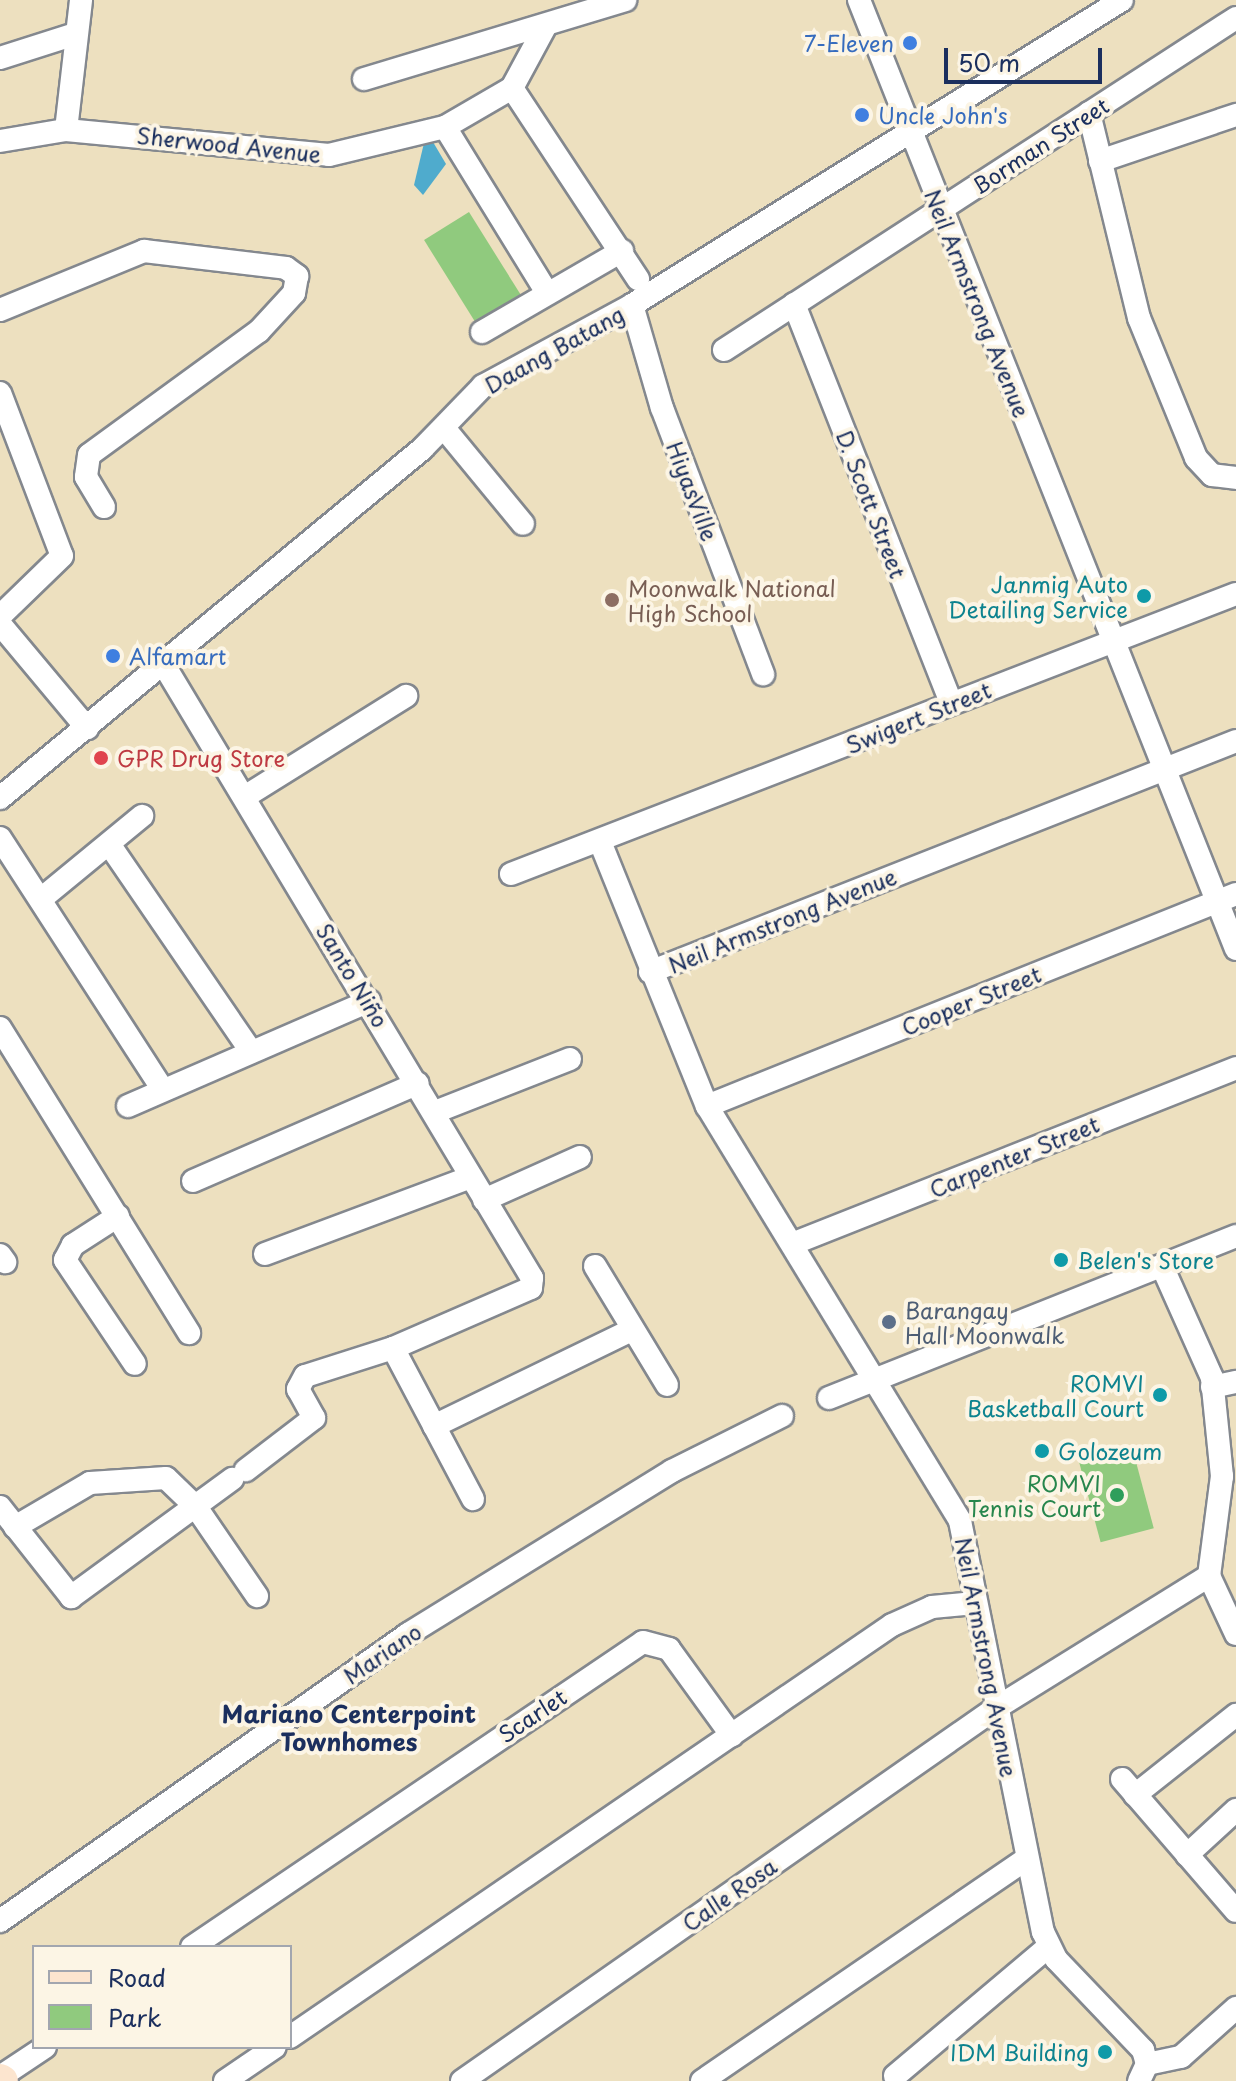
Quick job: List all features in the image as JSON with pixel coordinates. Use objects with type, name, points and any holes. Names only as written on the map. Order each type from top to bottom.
[{"type":"street","points":[[66,130],[80,46],[75,34],[81,0]]},
{"type":"street","points":[[364,79],[545,27],[625,0]]},
{"type":"street","name":"Neil Armstrong Avenue","points":[[859,0],[1163,769],[650,972],[707,1106],[960,1521],[1025,1860],[1048,1947],[1139,2045],[1143,2072]]},
{"type":"street","name":"Daang Batang","points":[[0,798],[164,665],[444,428],[483,386],[632,305],[1122,0]]},
{"type":"street","name":"Borman Street","points":[[724,350],[1236,18]]},
{"type":"street","points":[[545,27],[512,88],[638,279]]},
{"type":"street","points":[[0,58],[75,34]]},
{"type":"street","name":"Sherwood Avenue","points":[[0,141],[66,130],[329,155],[445,127],[512,88]]},
{"type":"street","points":[[1089,113],[1139,318],[1196,458],[1212,475],[1236,478]]},
{"type":"street","points":[[1100,161],[1236,115]]},
{"type":"street","points":[[445,127],[547,293]]},
{"type":"street","points":[[0,310],[144,251],[286,268],[297,276],[294,293],[259,331],[89,455],[86,477],[104,507]]},
{"type":"street","points":[[482,332],[622,251]]},
{"type":"street","name":"D. Scott Street","points":[[794,304],[951,703]]},
{"type":"street","name":"HiyasVille","points":[[632,305],[662,408],[763,674]]},
{"type":"street","points":[[0,393],[62,556],[0,616]]},
{"type":"street","points":[[444,428],[523,524]]},
{"type":"street","name":"Swigert Street","points":[[511,874],[601,844],[951,703],[1236,594]]},
{"type":"street","points":[[0,624],[87,728]]},
{"type":"street","name":"Santo Niño","points":[[164,665],[246,796],[532,1278],[531,1288],[393,1348]]},
{"type":"street","points":[[246,796],[406,696]]},
{"type":"street","points":[[1236,741],[1163,769],[1226,898],[1236,949]]},
{"type":"street","points":[[41,899],[142,816]]},
{"type":"street","points":[[0,838],[163,1090]]},
{"type":"street","points":[[109,844],[250,1050]]},
{"type":"street","points":[[601,844],[650,972]]},
{"type":"street","name":"Cooper Street","points":[[707,1106],[1226,898]]},
{"type":"street","points":[[128,1106],[250,1050],[369,1001]]},
{"type":"street","points":[[0,1028],[189,1333]]},
{"type":"street","points":[[435,1112],[570,1059]]},
{"type":"street","name":"Carpenter Street","points":[[792,1244],[1236,1068]]},
{"type":"street","points":[[193,1181],[418,1083]]},
{"type":"street","points":[[484,1200],[580,1157]]},
{"type":"street","points":[[265,1254],[471,1177]]},
{"type":"street","points":[[118,1216],[73,1245],[65,1260],[135,1364]]},
{"type":"street","points":[[829,1398],[872,1376],[1236,1236]]},
{"type":"street","points":[[595,1266],[667,1385]]},
{"type":"street","points":[[1162,1266],[1212,1387],[1222,1476],[1209,1576],[1236,1634]]},
{"type":"street","points":[[434,1426],[632,1330]]},
{"type":"street","points":[[0,1507],[71,1597],[314,1418],[300,1380],[393,1348],[473,1499]]},
{"type":"street","points":[[1212,1387],[1236,1382]]},
{"type":"street","name":"Mariano","points":[[0,1921],[408,1634],[672,1471],[782,1416]]},
{"type":"street","points":[[15,1527],[76,1488],[136,1478],[166,1478],[196,1507],[257,1596]]},
{"type":"street","name":"Calle Rosa","points":[[462,2081],[996,1708],[1209,1576]]},
{"type":"street","points":[[292,2036],[892,1625],[932,1607],[975,1603]]},
{"type":"street","name":"Scarlet","points":[[195,1945],[643,1642],[669,1649],[732,1736]]},
{"type":"street","points":[[1236,1715],[1128,1787],[1236,1911]]},
{"type":"street","points":[[1187,1855],[1236,1810]]},
{"type":"street","points":[[702,2081],[1025,1860]]},
{"type":"street","points":[[895,2076],[1048,1947]]},
{"type":"street","points":[[1143,2072],[1181,2057],[1236,2008]]},
{"type":"street","points":[[1,2079],[42,2049]]},
{"type":"street","points":[[225,2081],[272,2049]]},
{"type":"green space","points":[[469,212],[521,295],[476,323],[424,240]]},
{"type":"green space","name":"ROMVI Tennis Court","points":[[1132,1447],[1154,1528],[1101,1542],[1079,1461]]},
{"type":"water","points":[[433,142],[446,164],[423,195],[414,185],[424,143]]},
{"type":"place","name":"7-Eleven","points":[[910,43]]},
{"type":"place","name":"Uncle John's","points":[[862,115]]},
{"type":"place","name":"Janmig Auto Detailing Service","points":[[1144,596]]},
{"type":"place","name":"Moonwalk National High School","points":[[612,600]]},
{"type":"place","name":"Alfamart","points":[[113,656]]},
{"type":"place","name":"GPR Drug Store","points":[[101,758]]},
{"type":"place","name":"Belen's Store","points":[[1061,1260]]},
{"type":"place","name":"Barangay Hall Moonwalk","points":[[889,1322]]},
{"type":"place","name":"ROMVI Basketball Court","points":[[1160,1395]]},
{"type":"place","name":"Golozeum","points":[[1042,1451]]},
{"type":"place","name":"ROMVI Tennis Court","points":[[1117,1495]]},
{"type":"place","name":"IDM Building","points":[[1105,2052]]},
{"type":"district","name":"Mariano Centerpoint Townhomes","points":[[349,1728]]}]
